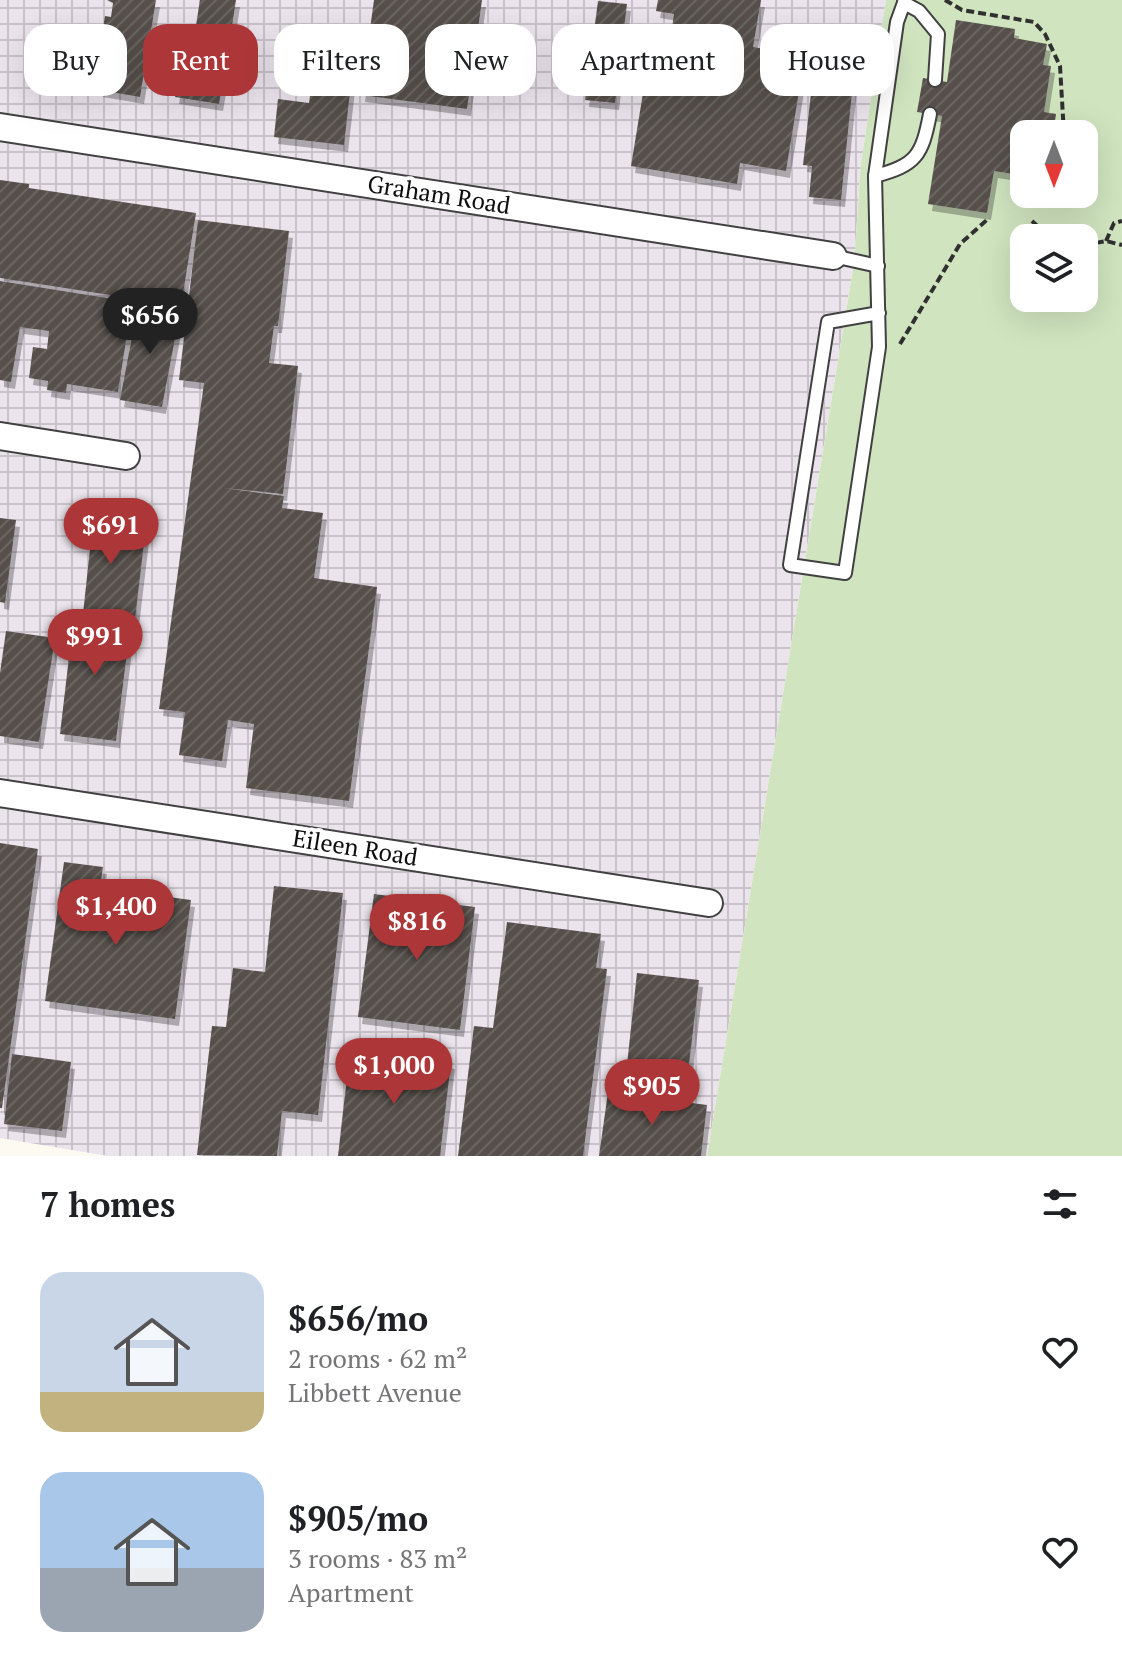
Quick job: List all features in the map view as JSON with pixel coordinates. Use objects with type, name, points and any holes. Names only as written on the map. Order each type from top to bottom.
[{"type":"street","name":"Graham Road","points":[[0,127],[833,256]]},
{"type":"street","points":[[0,436],[126,456]]},
{"type":"street","name":"Eileen Road","points":[[0,793],[709,903]]},
{"type":"lane","points":[[879,313],[828,322],[790,565],[845,573],[879,347],[879,313],[878,266],[875,176],[897,22],[904,2],[919,11],[938,34],[935,80]]},
{"type":"lane","points":[[875,176],[905,168],[915,158],[930,114]]},
{"type":"lane","name":"Graham Road","points":[[833,256],[878,266]]},
{"type":"path","points":[[945,0],[962,10],[1034,22],[1054,48],[1062,79],[1063,120]]},
{"type":"path","points":[[900,344],[960,244],[989,218]]},
{"type":"path","points":[[1032,221],[1035,224]]},
{"type":"path","points":[[1106,241],[1114,223],[1122,221]]},
{"type":"path","points":[[1098,242],[1122,245]]},
{"type":"shaded area","points":[[0,0],[886,0],[882,24],[760,24],[760,96],[871,96],[861,163],[854,262],[707,1156],[108,1156],[0,1138]]},
{"type":"green space","points":[[886,0],[1122,0],[1122,1156],[707,1156],[854,263],[861,163],[871,96],[894,96],[894,24],[882,24]]},
{"type":"building","points":[[107,0],[156,0],[152,24],[143,24],[140,97],[127,95],[127,24],[104,24],[105,16],[111,17],[113,3]]},
{"type":"building","points":[[200,0],[236,0],[232,24],[196,24]]},
{"type":"building","points":[[374,0],[482,0],[479,24],[425,24],[425,96],[469,96],[467,109],[369,96],[409,96],[409,24],[371,24]]},
{"type":"building","points":[[658,0],[761,0],[753,47],[760,48],[760,96],[798,96],[786,171],[740,163],[737,184],[631,166],[643,96],[744,96],[744,24],[673,24],[674,14],[656,11]]},
{"type":"building","points":[[598,1],[627,4],[625,24],[595,24]]},
{"type":"building","points":[[956,20],[1015,29],[1014,38],[1047,44],[1043,65],[1051,66],[1044,112],[1056,114],[1055,120],[1010,120],[1010,173],[994,171],[987,213],[928,204],[942,116],[917,112],[923,78],[947,82]]},
{"type":"building","points":[[175,96],[220,96],[219,104]]},
{"type":"building","points":[[310,96],[350,96],[344,145],[274,137],[278,99],[309,103]]},
{"type":"building","points":[[586,96],[616,96],[615,103],[585,100]]},
{"type":"building","points":[[811,96],[852,96],[841,200],[809,197],[812,166],[803,165]]},
{"type":"building","points":[[0,180],[29,184],[29,188],[196,213],[181,306],[0,278]]},
{"type":"building","points":[[198,220],[289,231],[278,326],[274,326],[269,363],[298,366],[283,494],[223,488],[284,496],[282,508],[323,513],[314,578],[377,587],[349,801],[246,788],[254,724],[228,720],[222,761],[179,755],[185,712],[159,709],[204,383],[179,380]]},
{"type":"building","points":[[0,281],[132,302],[118,392],[67,384],[66,393],[47,390],[48,381],[29,378],[33,347],[47,349],[49,331],[20,327],[11,382],[0,380]]},
{"type":"building","points":[[138,305],[180,312],[162,407],[120,400]]},
{"type":"building","points":[[79,506],[114,510],[112,531],[145,535],[135,619],[83,614],[92,530],[76,528]]},
{"type":"building","points":[[0,518],[16,520],[5,603],[0,602]]},
{"type":"building","points":[[74,614],[131,620],[116,741],[60,734]]},
{"type":"building","points":[[6,631],[55,638],[39,742],[0,736],[0,673]]},
{"type":"building","points":[[0,843],[38,849],[2,1108],[0,1108]]},
{"type":"building","points":[[64,862],[103,867],[100,888],[191,900],[175,1019],[45,1001]]},
{"type":"building","points":[[274,886],[343,893],[318,1115],[282,1111],[277,1156],[197,1155],[212,1026],[226,1027],[233,968],[265,972]]},
{"type":"building","points":[[374,894],[475,907],[460,1030],[358,1017]]},
{"type":"building","points":[[507,922],[601,934],[596,968],[607,969],[583,1156],[458,1156],[474,1026],[493,1028]]},
{"type":"building","points":[[637,973],[699,980],[685,1099],[624,1092]]},
{"type":"building","points":[[350,1050],[451,1062],[440,1156],[338,1156]]},
{"type":"building","points":[[12,1054],[71,1062],[62,1131],[4,1124]]},
{"type":"building","points":[[608,1092],[707,1105],[701,1156],[599,1156]]}]
